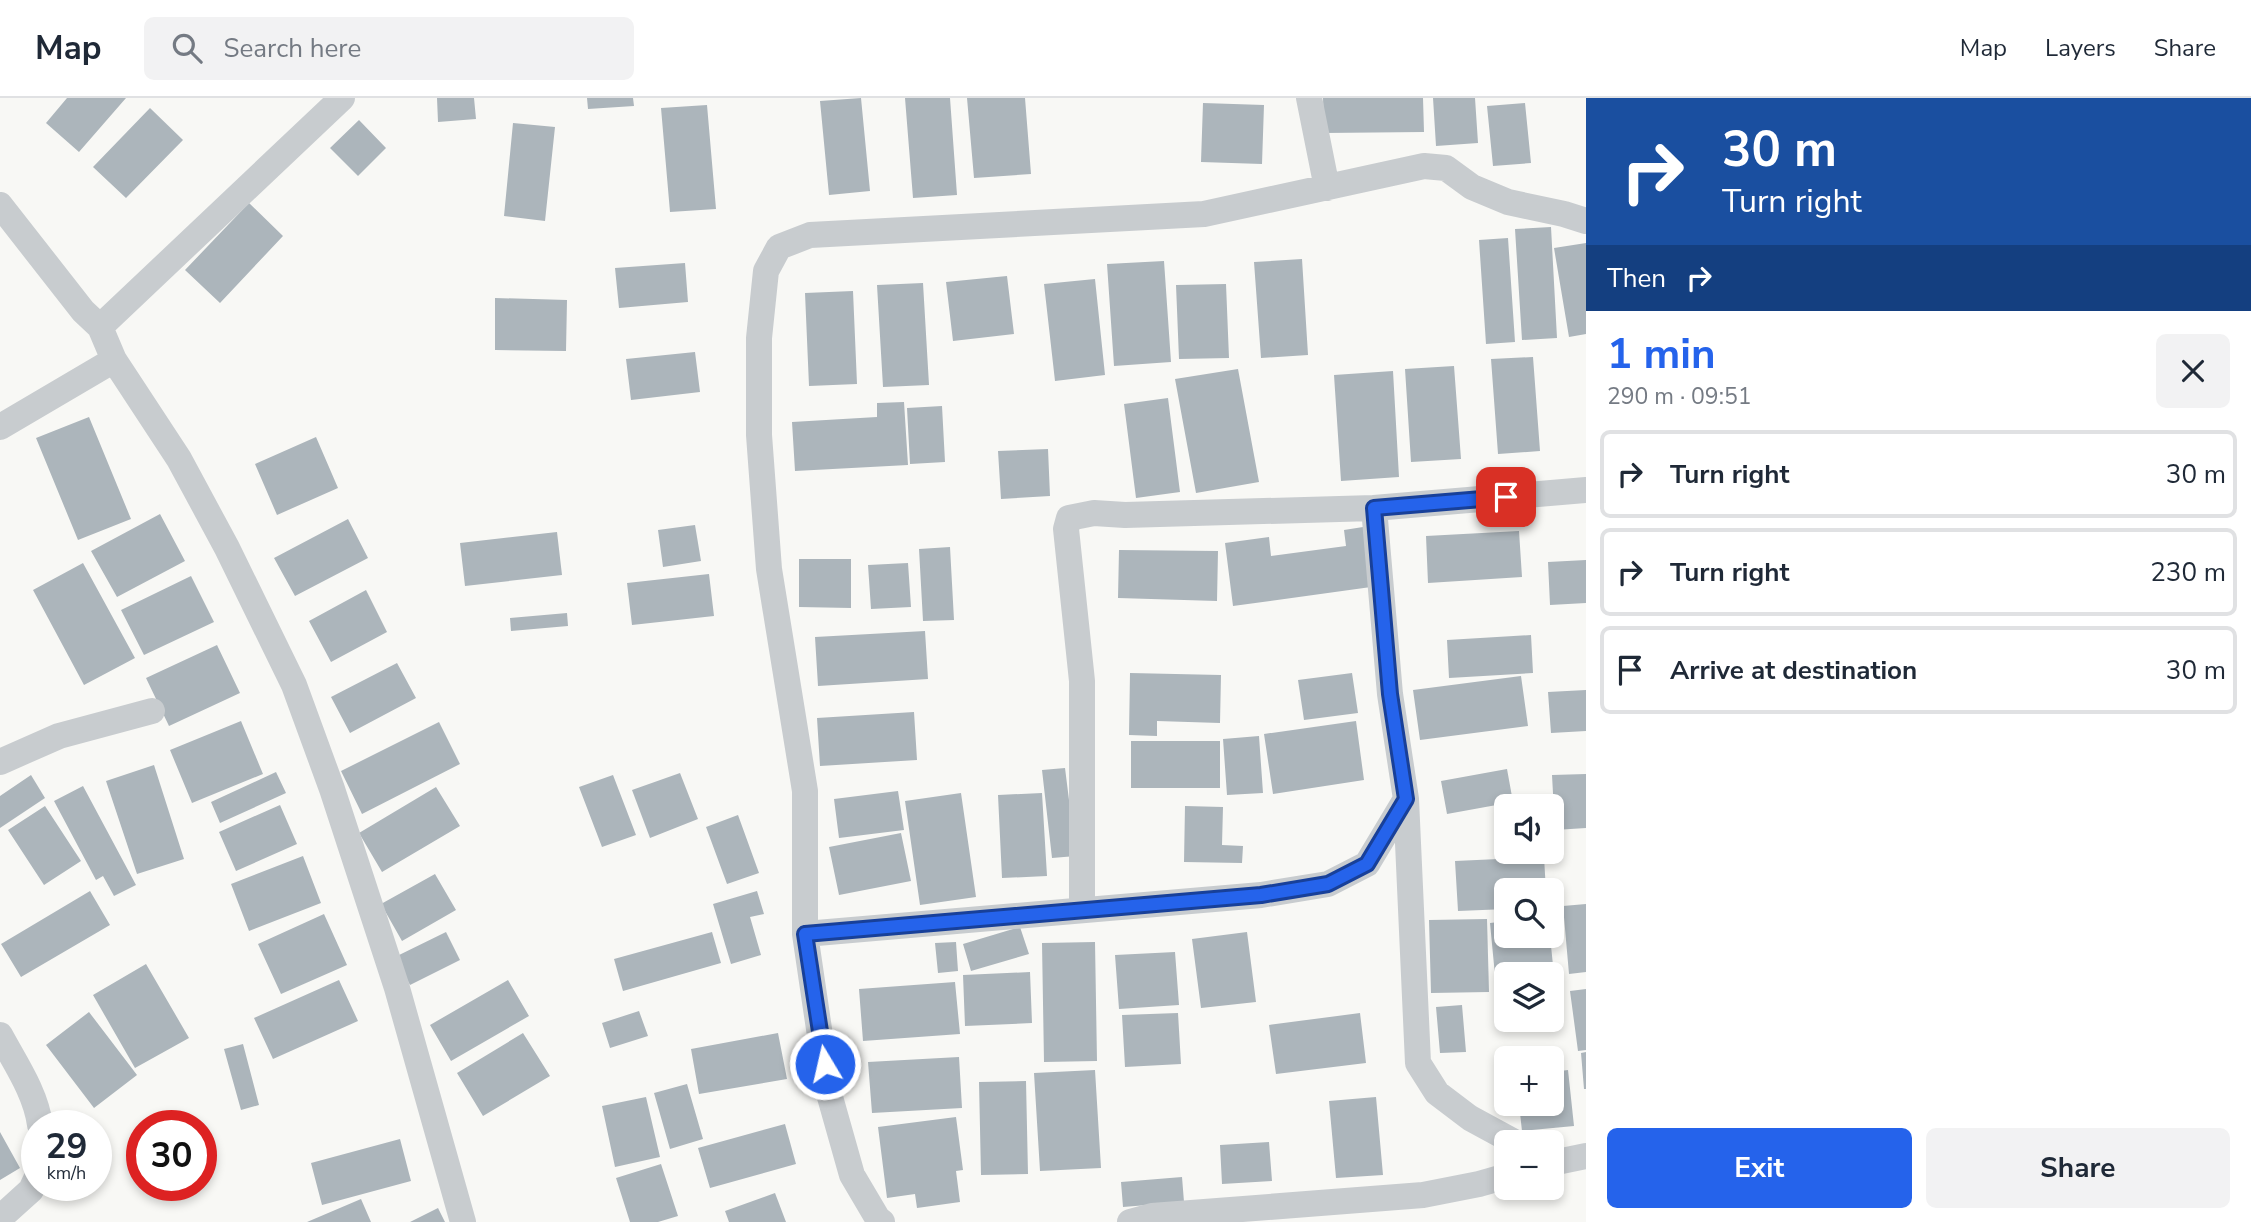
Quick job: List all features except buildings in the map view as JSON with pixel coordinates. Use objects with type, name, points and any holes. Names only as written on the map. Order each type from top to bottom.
[{"type":"street","points":[[100,327],[342,98]]},
{"type":"street","points":[[1309,98],[1327,188]]},
{"type":"street","points":[[882,1222],[852,1175],[828,1090],[805,934],[805,790],[769,569],[759,435],[761,325],[766,271],[779,247],[810,235],[1204,214],[1424,166],[1446,168],[1472,187],[1508,202],[1586,221]]},
{"type":"street","points":[[0,205],[83,311],[100,327],[114,360],[178,459],[227,548],[294,685],[332,789],[397,988],[463,1222]]},
{"type":"street","points":[[0,427],[114,360]]},
{"type":"street","points":[[1082,910],[1082,681],[1066,529],[1069,518],[1094,513],[1125,515],[1374,508],[1586,490]]},
{"type":"street","points":[[1374,508],[1390,694],[1406,799],[1418,1063],[1437,1093],[1470,1118],[1494,1131]]},
{"type":"street","points":[[0,762],[59,736],[152,711]]},
{"type":"street","points":[[805,934],[1261,895],[1328,884],[1367,864],[1406,799]]},
{"type":"street","points":[[0,1035],[37,1110]]},
{"type":"street","points":[[1564,1160],[1586,1156]]},
{"type":"street","points":[[1144,1220],[1423,1195],[1494,1180]]},
{"type":"street","points":[[0,1217],[21,1199]]},
{"type":"route","points":[[825,1064],[805,934],[1261,895],[1328,884],[1367,864],[1406,799],[1390,694],[1374,508],[1506,497]]}]
